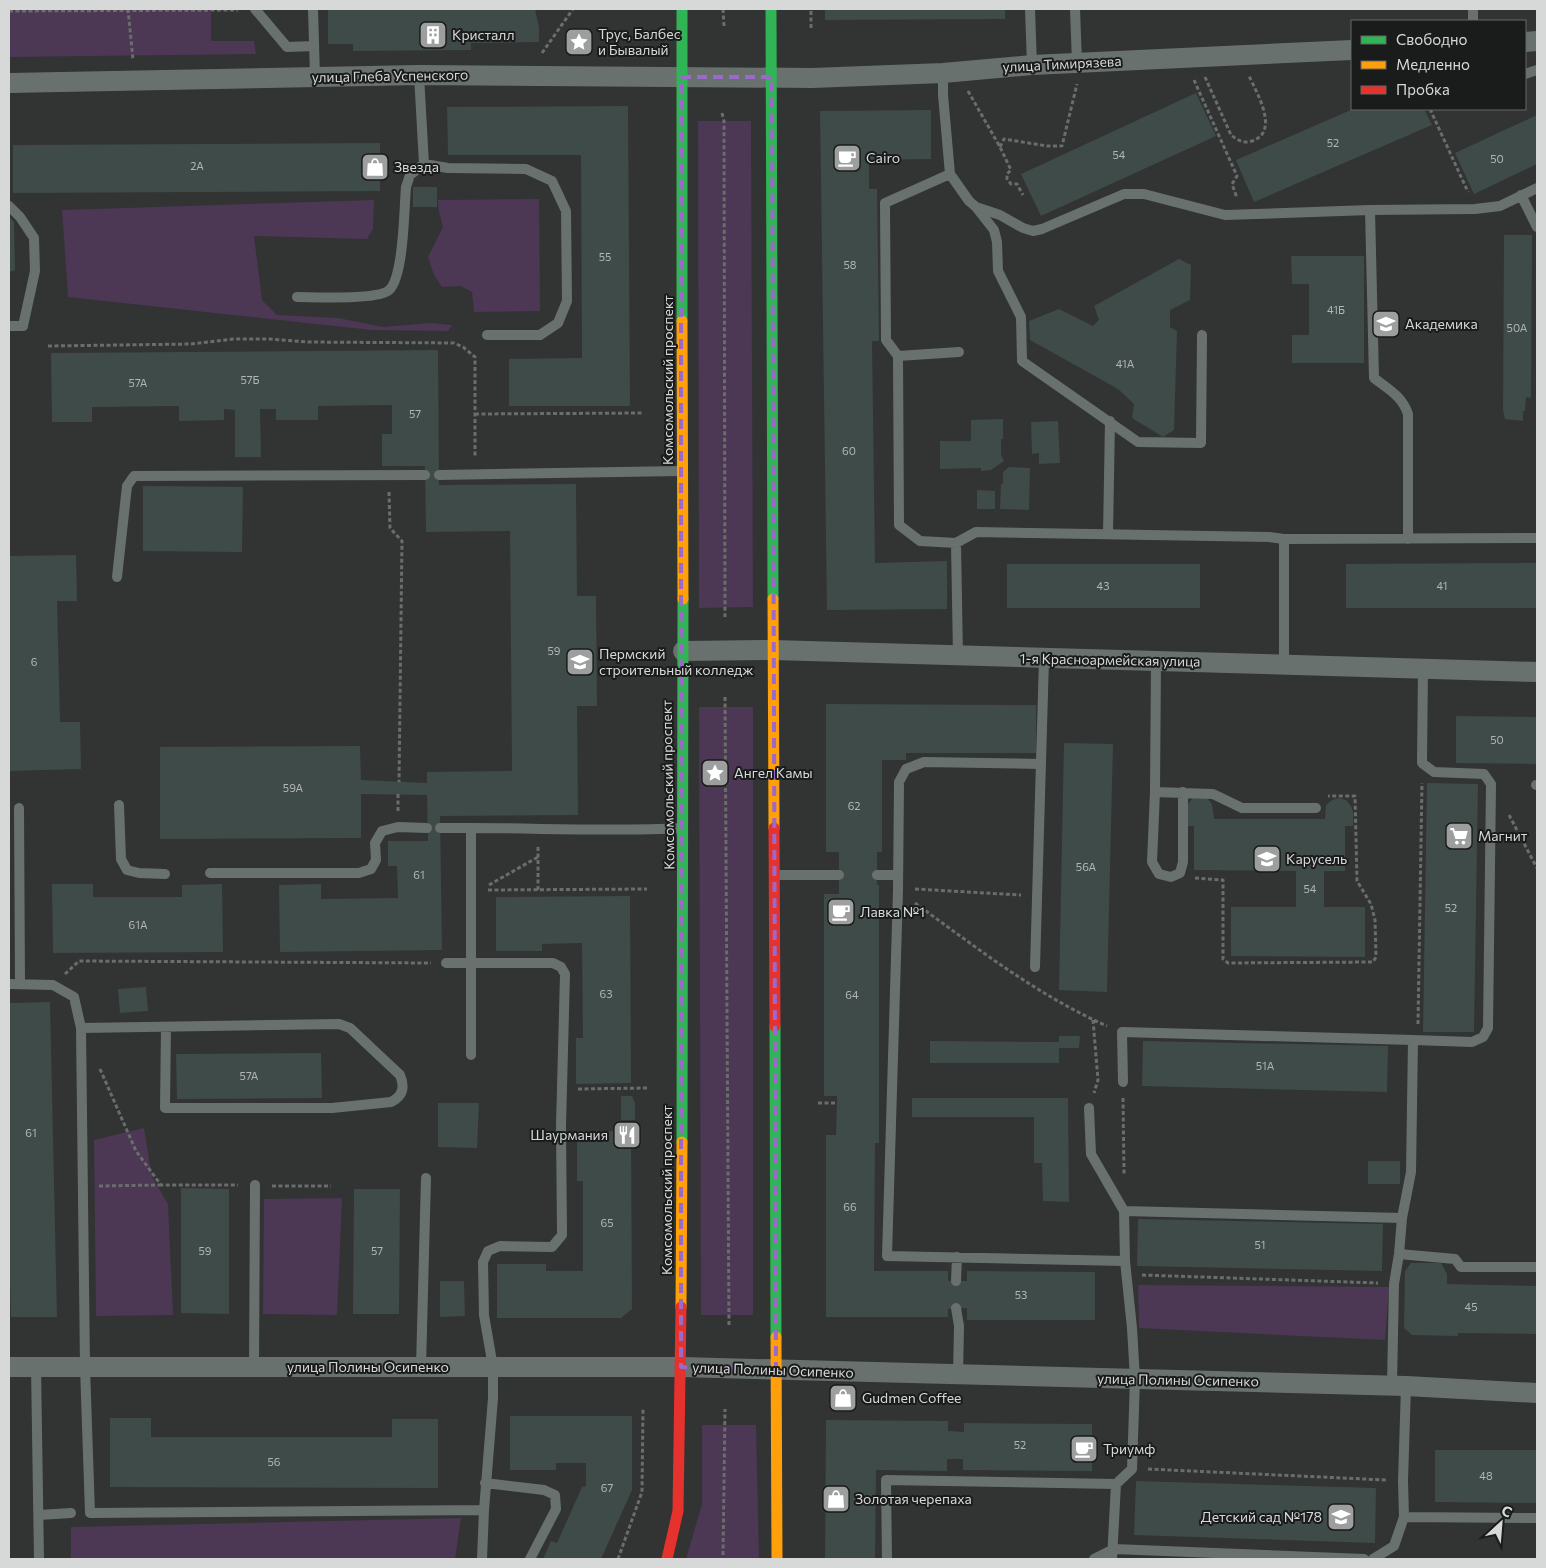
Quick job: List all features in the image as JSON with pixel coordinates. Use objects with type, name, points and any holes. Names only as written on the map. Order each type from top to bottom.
[{"type":"main road","name":"Комсомольский проспект","points":[[667,1559],[678,1511],[681,1367],[684,828],[682,698],[682,9]]},
{"type":"main road","points":[[771,9],[777,1559]]},
{"type":"street","name":"улица Тимирязева","points":[[772,77],[812,78],[943,72],[1032,65],[1077,71],[1351,50]]},
{"type":"street","name":"улица Глеба Успенского","points":[[9,83],[419,75],[772,77]]},
{"type":"street","name":"1-я Красноармейская улица","points":[[683,651],[774,650],[1537,672]]},
{"type":"street","name":"улица Полины Осипенко","points":[[9,1367],[681,1367],[1399,1386],[1537,1393]]},
{"type":"lane","points":[[255,9],[287,47],[314,46]]},
{"type":"lane","points":[[313,9],[315,77]]},
{"type":"lane","points":[[1030,9],[1032,65]]},
{"type":"lane","points":[[1075,9],[1077,71]]},
{"type":"lane","points":[[943,72],[943,95],[950,174],[968,201],[994,230],[997,242],[998,271],[1021,317],[1022,361],[1138,442],[1201,443],[1202,335]]},
{"type":"lane","points":[[419,75],[424,164]]},
{"type":"lane","points":[[297,297],[376,296],[388,291],[395,282],[400,266],[406,187],[410,175],[424,164],[448,168],[526,169],[552,180],[566,211],[566,301],[558,323],[540,335],[487,335]]},
{"type":"lane","points":[[950,174],[885,203],[886,340],[898,356],[899,525],[920,541],[956,543],[976,532],[1269,537],[1284,539],[1537,538]]},
{"type":"lane","points":[[976,208],[1000,215],[1023,228],[1033,231],[1042,229],[1124,194],[1144,194],[1225,215],[1370,210],[1475,209],[1500,206],[1537,188]]},
{"type":"lane","points":[[1521,195],[1537,227]]},
{"type":"lane","points":[[9,206],[20,217],[34,238],[35,271],[24,326],[9,326]]},
{"type":"lane","points":[[1370,210],[1374,378],[1399,397],[1405,404],[1408,414],[1408,539]]},
{"type":"lane","points":[[898,356],[959,352]]},
{"type":"lane","points":[[1108,534],[1110,421]]},
{"type":"lane","points":[[439,475],[683,471]]},
{"type":"lane","points":[[117,577],[127,486],[134,476],[425,475]]},
{"type":"lane","points":[[1284,539],[1284,664]]},
{"type":"lane","points":[[956,543],[958,656]]},
{"type":"lane","points":[[1035,967],[1044,658]]},
{"type":"lane","points":[[1156,662],[1155,792],[1152,862],[1159,874],[1171,877],[1180,873],[1183,862],[1183,792]]},
{"type":"lane","points":[[1123,1082],[1122,1032],[1472,1042],[1483,1037],[1488,1028],[1492,784],[1484,774],[1434,772],[1422,763],[1423,669]]},
{"type":"lane","points":[[1041,764],[924,762],[906,769],[899,782],[898,890],[887,1256],[1125,1260]]},
{"type":"lane","points":[[1155,792],[1213,794],[1242,808],[1316,808]]},
{"type":"lane","points":[[119,805],[121,858],[127,870],[139,874],[165,874]]},
{"type":"lane","points":[[19,808],[20,984]]},
{"type":"lane","points":[[210,873],[359,873],[371,870],[376,860],[375,843],[382,831],[398,827],[427,828]]},
{"type":"lane","points":[[440,828],[648,830],[684,828]]},
{"type":"lane","points":[[471,828],[471,1055]]},
{"type":"lane","points":[[775,875],[839,875]]},
{"type":"lane","points":[[877,875],[898,875]]},
{"type":"lane","points":[[446,963],[553,963],[560,967],[565,974],[562,1089],[562,1235],[552,1247],[500,1246],[488,1251],[484,1262],[484,1315],[494,1367],[482,1559]]},
{"type":"lane","points":[[9,984],[53,985],[74,996],[81,1028],[85,1367],[90,1513],[484,1510]]},
{"type":"lane","points":[[81,1028],[166,1026],[339,1024],[350,1028],[400,1074],[404,1083],[402,1092],[398,1099],[391,1102],[332,1108],[165,1108],[166,1026]]},
{"type":"lane","points":[[1373,1559],[1394,1546],[1404,1517],[1394,1284],[1402,1218],[1411,1172],[1415,1040]]},
{"type":"lane","points":[[887,1559],[886,1480],[1116,1484],[1132,1469],[1135,1380],[1125,1260],[1124,1211],[1091,1154],[1089,1108]]},
{"type":"lane","points":[[421,1367],[426,1178]]},
{"type":"lane","points":[[254,1367],[255,1186]]},
{"type":"lane","points":[[1124,1211],[1402,1218]]},
{"type":"lane","points":[[1399,1254],[1455,1259],[1461,1267],[1537,1267]]},
{"type":"lane","points":[[956,1281],[957,1257]]},
{"type":"lane","points":[[956,1308],[959,1326],[958,1375]]},
{"type":"lane","points":[[36,1367],[39,1559]]},
{"type":"lane","points":[[486,1483],[544,1490],[555,1495],[556,1509],[530,1559]]},
{"type":"lane","points":[[1113,1554],[1116,1484]]},
{"type":"lane","points":[[39,1515],[71,1513]]},
{"type":"lane","points":[[1404,1517],[1537,1518]]},
{"type":"lane","points":[[1094,1559],[1113,1554],[1364,1559]]},
{"type":"path","points":[[9,11],[255,9]]},
{"type":"path","points":[[542,53],[573,9]]},
{"type":"path","points":[[723,9],[724,26]]},
{"type":"path","points":[[811,9],[811,28]]},
{"type":"path","points":[[128,10],[133,61]]},
{"type":"path","points":[[1201,70],[1231,135],[1238,141],[1250,142],[1259,138],[1264,132],[1266,120],[1264,109],[1245,68]]},
{"type":"path","points":[[1000,147],[1004,139],[1047,146],[1062,146],[1077,71]]},
{"type":"path","points":[[1194,78],[1236,176],[1232,184],[1236,197],[1248,214]]},
{"type":"path","points":[[963,84],[1000,147],[1011,170],[1007,174],[1007,179],[1011,184],[1017,184],[1023,195]]},
{"type":"path","points":[[1430,110],[1475,209]]},
{"type":"path","points":[[722,112],[724,121],[725,617]]},
{"type":"path","points":[[48,346],[191,344],[233,338],[308,342],[454,343],[475,356],[476,474]]},
{"type":"path","points":[[475,414],[643,413]]},
{"type":"path","points":[[389,476],[390,528],[402,541],[398,782]]},
{"type":"path","points":[[725,697],[729,1327]]},
{"type":"path","points":[[1415,1040],[1422,763]]},
{"type":"path","points":[[1492,784],[1537,868]]},
{"type":"path","points":[[1171,877],[1223,880],[1223,959],[1228,963],[1373,962],[1376,957],[1375,920],[1371,904],[1357,881],[1354,796],[1321,796],[1316,808]]},
{"type":"path","points":[[538,828],[538,890]]},
{"type":"path","points":[[538,857],[480,890],[647,889]]},
{"type":"path","points":[[898,890],[1036,896]]},
{"type":"path","points":[[898,890],[1038,991],[1093,1020],[1122,1032]]},
{"type":"path","points":[[53,985],[79,961],[446,963]]},
{"type":"path","points":[[1089,1108],[1098,1080],[1093,1020]]},
{"type":"path","points":[[97,1063],[136,1151],[161,1185]]},
{"type":"path","points":[[1123,1082],[1124,1176]]},
{"type":"path","points":[[562,1089],[647,1088]]},
{"type":"path","points":[[818,1103],[836,1103]]},
{"type":"path","points":[[82,1186],[331,1186]]},
{"type":"path","points":[[1126,1275],[1394,1284]]},
{"type":"path","points":[[618,1559],[642,1492],[644,1409]]},
{"type":"path","points":[[722,1555],[725,1409]]},
{"type":"path","points":[[1132,1469],[1403,1480]]},
{"type":"highlighted area","points":[[681,77],[772,77],[776,1369],[681,1367]]},
{"type":"shaded area","points":[[9,9],[211,9],[211,41],[254,41],[256,54],[9,57]]},
{"type":"shaded area","points":[[698,121],[751,121],[753,607],[699,608]]},
{"type":"shaded area","points":[[539,199],[540,311],[474,312],[472,292],[460,286],[442,287],[434,275],[428,257],[443,227],[438,200]]},
{"type":"shaded area","points":[[374,200],[373,229],[367,239],[254,236],[262,300],[277,315],[338,318],[383,327],[430,323],[452,325],[448,331],[372,330],[68,297],[62,210]]},
{"type":"shaded area","points":[[699,707],[753,707],[753,1315],[701,1315]]},
{"type":"shaded area","points":[[144,1128],[152,1177],[168,1204],[173,1315],[96,1316],[94,1140]]},
{"type":"shaded area","points":[[342,1198],[337,1315],[263,1314],[264,1199]]},
{"type":"shaded area","points":[[1138,1285],[1389,1287],[1385,1340],[1139,1328]]},
{"type":"shaded area","points":[[702,1425],[756,1425],[759,1559],[686,1559],[702,1504]]},
{"type":"shaded area","points":[[461,1518],[455,1559],[71,1559],[71,1527]]},
{"type":"building","name":"Кристалл","points":[[328,9],[535,9],[539,27],[539,42],[471,43],[471,50],[353,51],[353,44],[328,44]]},
{"type":"building","points":[[825,9],[1005,9],[1005,19],[825,20]]},
{"type":"building","points":[[1196,93],[1216,136],[1041,216],[1021,174]]},
{"type":"building","points":[[628,106],[630,406],[509,406],[509,359],[582,358],[581,155],[448,155],[447,107]]},
{"type":"building","points":[[931,110],[931,159],[869,160],[869,189],[877,189],[879,341],[872,341],[875,563],[947,561],[947,609],[827,610],[820,111]]},
{"type":"building","points":[[1351,110],[1424,110],[1432,125],[1254,202],[1236,160]]},
{"type":"building","points":[[1537,115],[1537,164],[1474,194],[1455,153]]},
{"type":"building","points":[[380,143],[380,191],[13,193],[13,145]]},
{"type":"building","points":[[413,187],[437,187],[437,207],[413,207]]},
{"type":"building","points":[[9,217],[14,222],[15,270],[9,272]]},
{"type":"building","points":[[1504,235],[1532,235],[1531,398],[1526,397],[1523,421],[1505,419],[1503,410]]},
{"type":"building","points":[[1291,256],[1364,256],[1364,363],[1292,363],[1292,335],[1309,335],[1309,284],[1292,284]]},
{"type":"building","points":[[1179,259],[1191,265],[1190,300],[1170,310],[1170,327],[1177,331],[1174,430],[1163,437],[1132,418],[1134,404],[1118,389],[1030,340],[1029,321],[1059,309],[1093,326],[1099,320],[1094,306]]},
{"type":"building","points":[[438,350],[439,485],[576,484],[577,596],[596,596],[597,706],[577,706],[578,815],[440,816],[442,950],[280,952],[279,885],[321,884],[321,899],[398,898],[397,866],[388,866],[388,841],[428,841],[427,795],[361,794],[361,838],[160,839],[160,747],[360,746],[361,780],[427,783],[427,772],[512,771],[510,531],[426,532],[425,466],[382,466],[382,434],[392,434],[392,405],[318,406],[318,420],[276,420],[276,409],[260,409],[261,457],[235,457],[235,410],[224,409],[224,420],[179,421],[179,406],[92,407],[92,422],[52,422],[51,353]]},
{"type":"building","points":[[1003,419],[1001,455],[1004,461],[991,470],[981,471],[981,468],[940,469],[940,441],[971,441],[971,420]]},
{"type":"building","points":[[1058,421],[1060,463],[1039,464],[1039,453],[1032,454],[1031,422]]},
{"type":"building","points":[[1009,467],[1030,468],[1029,510],[1000,509],[1003,472]]},
{"type":"building","points":[[143,486],[243,487],[242,552],[143,551]]},
{"type":"building","points":[[977,490],[995,491],[995,509],[977,509]]},
{"type":"building","points":[[76,555],[77,601],[57,601],[60,722],[80,722],[81,769],[9,771],[9,556]]},
{"type":"building","points":[[1537,563],[1537,608],[1346,608],[1346,564]]},
{"type":"building","points":[[1007,564],[1200,564],[1200,608],[1007,608]]},
{"type":"building","points":[[826,704],[1036,705],[1036,753],[906,753],[906,760],[882,760],[882,852],[877,852],[877,885],[879,885],[879,1143],[875,1143],[874,1271],[948,1271],[948,1281],[967,1281],[967,1271],[1095,1272],[1095,1320],[967,1320],[967,1308],[948,1309],[948,1317],[826,1317],[826,1135],[836,1135],[837,1096],[824,1096],[824,894],[839,894],[839,852],[826,852]]},
{"type":"building","points":[[1456,716],[1537,717],[1537,764],[1456,763]]},
{"type":"building","points":[[1064,743],[1113,744],[1107,992],[1059,990]]},
{"type":"building","points":[[1427,783],[1478,784],[1474,1032],[1423,1032]]},
{"type":"building","points":[[1193,798],[1207,798],[1212,804],[1214,819],[1325,819],[1326,805],[1332,800],[1339,798],[1346,800],[1353,812],[1353,826],[1345,826],[1345,871],[1324,871],[1324,907],[1365,907],[1365,957],[1231,956],[1231,907],[1296,907],[1296,871],[1194,870],[1194,826],[1186,826],[1188,804]]},
{"type":"building","points":[[52,884],[93,884],[93,897],[182,897],[182,885],[222,884],[223,952],[53,953]]},
{"type":"building","points":[[630,896],[631,1083],[576,1084],[576,1038],[583,1038],[582,943],[542,944],[542,951],[496,951],[496,897]]},
{"type":"building","points":[[146,987],[148,1011],[120,1013],[118,989]]},
{"type":"building","points":[[50,1002],[57,1317],[11,1317],[9,1003]]},
{"type":"building","points":[[1059,1036],[1080,1036],[1079,1048],[1059,1048],[1059,1063],[930,1063],[930,1041],[1059,1042]]},
{"type":"building","points":[[1143,1041],[1388,1046],[1387,1092],[1142,1086]]},
{"type":"building","points":[[321,1053],[322,1098],[177,1099],[176,1054]]},
{"type":"building","points":[[621,1096],[632,1096],[635,1103],[635,1120],[621,1120]]},
{"type":"building","points":[[912,1098],[1068,1098],[1069,1202],[1043,1201],[1042,1163],[1034,1163],[1034,1117],[912,1117]]},
{"type":"building","points":[[438,1103],[479,1103],[477,1148],[438,1147]]},
{"type":"building","points":[[577,1131],[631,1131],[632,1309],[621,1318],[497,1318],[497,1264],[546,1264],[546,1271],[583,1271],[583,1181],[577,1181]]},
{"type":"building","points":[[1368,1161],[1400,1161],[1400,1184],[1368,1184]]},
{"type":"building","points":[[181,1188],[229,1189],[229,1314],[181,1313]]},
{"type":"building","points":[[354,1189],[400,1189],[399,1314],[353,1314]]},
{"type":"building","points":[[1138,1219],[1383,1224],[1382,1271],[1137,1266]]},
{"type":"building","points":[[1411,1263],[1441,1263],[1447,1274],[1447,1284],[1537,1286],[1537,1334],[1458,1333],[1458,1336],[1412,1335],[1404,1328],[1405,1271]]},
{"type":"building","points":[[440,1281],[464,1281],[465,1316],[440,1317]]},
{"type":"building","name":"Gudmen Coffee","points":[[837,1392],[849,1392],[849,1405],[837,1405]]},
{"type":"building","points":[[510,1416],[632,1416],[632,1490],[601,1559],[543,1559],[551,1541],[557,1543],[582,1487],[586,1486],[586,1463],[556,1463],[556,1470],[510,1470]]},
{"type":"building","points":[[110,1418],[151,1418],[151,1437],[392,1437],[392,1419],[438,1419],[438,1488],[110,1487]]},
{"type":"building","points":[[826,1420],[948,1421],[948,1431],[964,1432],[964,1423],[1092,1424],[1092,1471],[963,1470],[963,1459],[947,1459],[947,1471],[876,1470],[875,1559],[825,1559]]},
{"type":"building","points":[[1435,1450],[1537,1450],[1537,1503],[1435,1502]]},
{"type":"building","points":[[1136,1481],[1376,1488],[1375,1543],[1134,1535]]},
{"type":"traffic: fast","points":[[682,9],[682,321]]},
{"type":"traffic: fast","points":[[771,9],[773,599]]},
{"type":"traffic: fast","points":[[682,1142],[683,599]]},
{"type":"traffic: fast","points":[[775,1026],[776,1337]]},
{"type":"traffic: slow","points":[[682,321],[683,599]]},
{"type":"traffic: slow","points":[[773,599],[774,828]]},
{"type":"traffic: slow","points":[[681,1307],[682,1142]]},
{"type":"traffic: slow","points":[[776,1337],[777,1559]]},
{"type":"traffic: jam","points":[[774,828],[775,1026]]},
{"type":"traffic: jam","points":[[667,1559],[678,1511],[681,1307]]},
{"type":"place","name":"Кристалл","points":[[433,35]]},
{"type":"place","name":"Трус, Балбес и Бывалый","points":[[579,42]]},
{"type":"place","name":"Cairo","points":[[847,158]]},
{"type":"place","name":"Звезда","points":[[375,167]]},
{"type":"place","name":"Академика","points":[[1386,324]]},
{"type":"place","name":"Пермский строительный колледж","points":[[580,662]]},
{"type":"place","name":"Ангел Камы","points":[[715,773]]},
{"type":"place","name":"Магнит","points":[[1459,836]]},
{"type":"place","name":"Карусель","points":[[1267,859]]},
{"type":"place","name":"Лавка №1","points":[[841,912]]},
{"type":"place","name":"Шаурмания","points":[[627,1135]]},
{"type":"place","name":"Gudmen Coffee","points":[[843,1398]]},
{"type":"place","name":"Триумф","points":[[1084,1449]]},
{"type":"place","name":"Золотая черепаха","points":[[836,1499]]},
{"type":"place","name":"Детский сад №178","points":[[1341,1517]]}]
